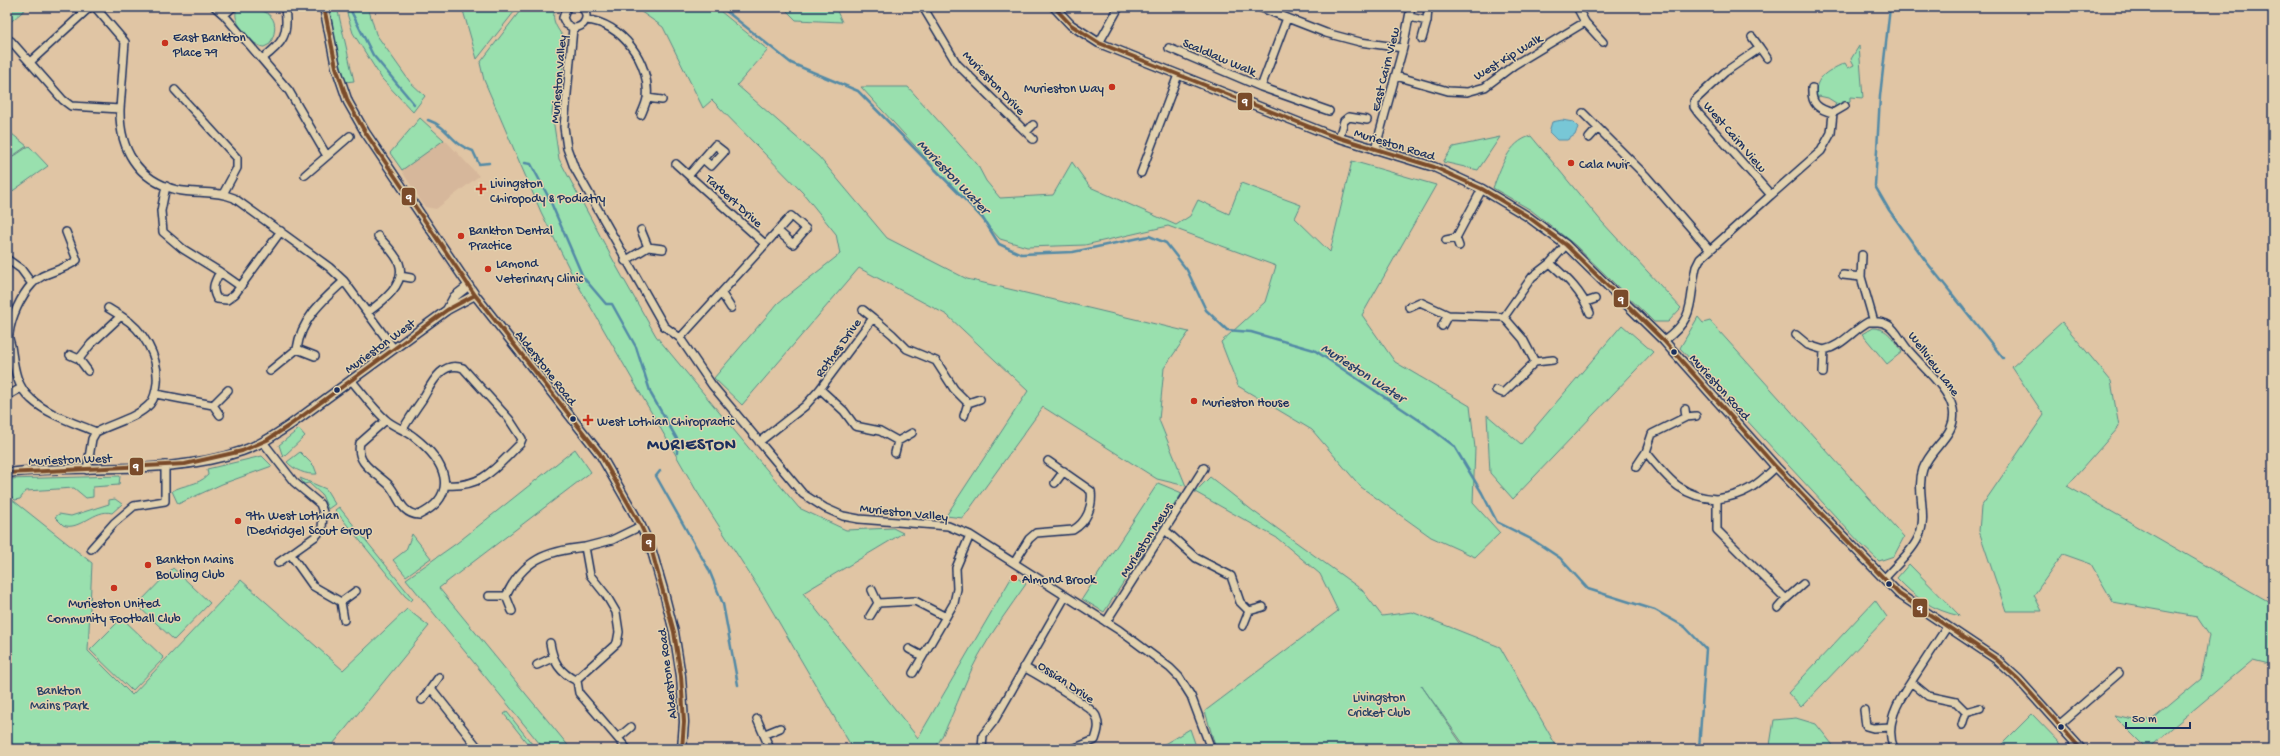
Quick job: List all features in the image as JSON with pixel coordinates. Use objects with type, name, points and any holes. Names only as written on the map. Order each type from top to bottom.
[{"type":"street","points":[[78,7],[83,13]]},
{"type":"street","points":[[30,62],[90,7]]},
{"type":"street","points":[[95,7],[125,42],[120,109],[121,133],[129,155],[145,174],[166,186],[182,191],[223,194],[244,204],[329,267],[344,281],[394,349]]},
{"type":"street","points":[[215,7],[224,15],[289,91],[328,156]]},
{"type":"street","points":[[224,15],[233,7]]},
{"type":"street","points":[[262,59],[275,48],[283,38],[287,25],[285,9],[282,7]]},
{"type":"street","name":"Alderstone Road","points":[[324,7],[336,67],[348,102],[365,132],[468,286],[600,454],[641,526],[651,548],[664,589],[674,632],[681,676],[684,722],[682,749]]},
{"type":"street","name":"Murieston Valley","points":[[567,7],[563,18],[566,24],[573,28],[581,26],[586,20]]},
{"type":"street","points":[[581,7],[586,12],[586,20],[596,20],[607,25],[634,50],[641,60],[644,71],[647,98],[641,116]]},
{"type":"street","name":"Murieston Drive","points":[[923,7],[957,64],[1033,139]]},
{"type":"street","name":"Murieston Road","points":[[1054,7],[1071,25],[1099,43],[1339,138],[1434,167],[1482,189],[1527,216],[1566,245],[1664,341],[1776,467],[1884,579],[1911,604],[1996,659],[2018,679],[2081,749]]},
{"type":"street","points":[[1099,43],[1119,7]]},
{"type":"street","points":[[1259,7],[1326,34],[1360,42],[1403,48]]},
{"type":"street","name":"East Cairn View","points":[[1375,150],[1396,76],[1411,7]]},
{"type":"street","points":[[1422,39],[1428,7]]},
{"type":"street","points":[[1577,7],[1586,22],[1603,42]]},
{"type":"street","name":"East Cairn View","points":[[1410,17],[1426,21]]},
{"type":"street","name":"Scaldlaw Walk","points":[[1261,87],[1287,18]]},
{"type":"street","name":"West Kip Walk","points":[[1396,76],[1448,91],[1467,92],[1485,87],[1514,66],[1586,22]]},
{"type":"street","name":"Murieston Valley","points":[[573,28],[564,109],[564,127],[567,148],[574,167],[625,261],[664,326],[680,338],[712,385],[803,494],[825,508],[843,516],[859,519],[924,522],[948,526],[970,535],[1014,562],[1154,655],[1179,677],[1191,696],[1211,749]]},
{"type":"street","points":[[1752,37],[1767,58]]},
{"type":"street","points":[[11,41],[63,100],[71,106],[120,109]]},
{"type":"street","name":"Scaldlaw Walk","points":[[1169,48],[1261,87],[1329,111]]},
{"type":"street","name":"West Cairn View","points":[[1760,48],[1724,72],[1698,96],[1694,106],[1771,195]]},
{"type":"street","points":[[1141,173],[1178,75]]},
{"type":"street","points":[[1812,88],[1812,97],[1815,105],[1821,109],[1833,113],[1845,106]]},
{"type":"street","points":[[175,90],[184,105],[237,158],[237,168],[223,194]]},
{"type":"street","points":[[647,98],[662,100]]},
{"type":"street","points":[[1583,113],[1646,176],[1709,249]]},
{"type":"street","points":[[1664,341],[1679,330],[1688,319],[1696,267],[1709,249],[1821,151],[1831,132],[1833,113]]},
{"type":"street","points":[[1339,138],[1344,121],[1349,117],[1367,120]]},
{"type":"street","name":"Murieston Drive","points":[[1026,132],[1032,125]]},
{"type":"street","points":[[1589,138],[1598,128]]},
{"type":"street","points":[[305,175],[350,136]]},
{"type":"street","name":"Tarbert Drive","points":[[689,175],[703,159]]},
{"type":"street","name":"Tarbert Drive","points":[[676,164],[765,244]]},
{"type":"street","points":[[1145,164],[1153,167]]},
{"type":"street","points":[[166,186],[161,211],[163,232],[183,249],[240,286]]},
{"type":"street","points":[[1459,246],[1456,238],[1482,189]]},
{"type":"street","points":[[641,230],[648,247]]},
{"type":"street","points":[[220,272],[214,283],[213,290],[217,299],[227,300],[240,286],[281,231]]},
{"type":"street","name":"Tarbert Drive","points":[[680,338],[722,294],[778,231]]},
{"type":"street","points":[[66,232],[77,260],[60,271],[43,275],[32,284],[22,298],[8,332],[14,364],[21,388],[30,398],[45,409],[96,432]]},
{"type":"street","points":[[368,312],[381,303],[391,292],[397,285],[400,276],[399,264],[378,236]]},
{"type":"street","points":[[1446,240],[1456,238]]},
{"type":"street","points":[[1504,317],[1532,277],[1550,263],[1566,245]]},
{"type":"street","points":[[625,261],[648,247],[663,249]]},
{"type":"street","points":[[1796,335],[1808,345],[1824,350],[1832,348],[1846,340],[1863,325],[1874,322],[1861,277],[1862,255]]},
{"type":"street","points":[[7,259],[21,269],[32,284]]},
{"type":"street","points":[[1550,263],[1572,282],[1586,302],[1590,313]]},
{"type":"street","points":[[1843,275],[1861,277]]},
{"type":"street","points":[[400,276],[411,278]]},
{"type":"street","points":[[270,371],[298,349],[301,330],[312,313],[344,281]]},
{"type":"street","name":"Murieston West","points":[[447,310],[454,297],[468,286]]},
{"type":"street","points":[[722,294],[731,308]]},
{"type":"street","name":"Murieston West","points":[[7,472],[87,470],[165,465],[214,459],[242,451],[263,442],[290,425],[447,310],[475,295]]},
{"type":"street","points":[[1409,307],[1419,298],[1448,315],[1504,317],[1523,339],[1535,362]]},
{"type":"street","points":[[1586,302],[1595,299]]},
{"type":"street","points":[[87,470],[92,439],[96,432],[141,411],[151,403],[156,394],[156,362],[148,344],[135,328],[121,316],[108,308]]},
{"type":"street","name":"Rothes Drive","points":[[863,310],[892,334],[907,349],[936,361],[954,389],[968,403]]},
{"type":"street","points":[[1442,326],[1448,315]]},
{"type":"street","points":[[79,358],[91,344],[121,316]]},
{"type":"street","name":"Rothes Drive","points":[[759,442],[805,406],[839,366],[873,318]]},
{"type":"street","name":"Wellview Lane","points":[[1874,322],[1886,323],[1894,328],[1905,346],[1949,398],[1954,415],[1951,429],[1929,457],[1921,474],[1923,518],[1917,541],[1884,579]]},
{"type":"street","points":[[298,349],[315,356]]},
{"type":"street","points":[[1823,373],[1824,350]]},
{"type":"street","points":[[70,355],[79,358],[88,371]]},
{"type":"street","points":[[1502,393],[1535,362],[1553,360]]},
{"type":"street","points":[[403,429],[431,384],[439,374],[451,366],[464,368],[509,420],[522,439],[520,444],[490,475],[464,485],[446,484]]},
{"type":"street","points":[[351,380],[386,420],[415,437],[432,454],[442,471],[446,484],[441,496],[428,511],[419,515],[406,511],[388,484],[364,464],[359,453],[360,442],[386,420]]},
{"type":"street","points":[[7,396],[21,388]]},
{"type":"street","name":"Rothes Drive","points":[[820,389],[844,411],[855,426],[880,431],[898,441]]},
{"type":"street","points":[[213,405],[228,390]]},
{"type":"street","points":[[156,394],[213,405],[220,415]]},
{"type":"street","points":[[964,416],[968,403],[980,399]]},
{"type":"street","points":[[1685,409],[1686,417]]},
{"type":"street","points":[[1636,467],[1646,452],[1652,434],[1686,417],[1696,416]]},
{"type":"street","points":[[895,453],[898,441],[912,433]]},
{"type":"street","points":[[263,442],[294,482],[320,504],[323,512],[322,529],[316,536],[278,563]]},
{"type":"street","points":[[1646,452],[1671,481],[1688,494],[1702,499],[1717,499],[1736,496],[1752,488],[1776,467]]},
{"type":"street","points":[[1014,562],[1028,539],[1036,533],[1073,530],[1078,527],[1089,512],[1093,502],[1091,491],[1048,461]]},
{"type":"street","points":[[91,549],[114,523],[134,506],[165,501],[165,465]]},
{"type":"street","name":"Murieston Mews","points":[[1106,622],[1204,468]]},
{"type":"street","points":[[1055,483],[1064,471]]},
{"type":"street","points":[[1717,499],[1717,530],[1786,599]]},
{"type":"street","points":[[506,596],[521,572],[534,560],[549,553],[585,547],[612,540],[641,526]]},
{"type":"street","points":[[1165,530],[1200,561],[1231,576],[1240,602],[1249,611]]},
{"type":"street","points":[[914,673],[922,656],[954,602],[957,589],[956,568],[970,535]]},
{"type":"street","points":[[577,682],[617,643],[619,632],[616,612],[590,575],[585,547]]},
{"type":"street","points":[[291,554],[313,586],[341,602]]},
{"type":"street","points":[[1778,608],[1803,584]]},
{"type":"street","points":[[872,590],[878,603]]},
{"type":"street","points":[[341,602],[356,591]]},
{"type":"street","points":[[489,596],[506,596]]},
{"type":"street","points":[[506,596],[512,611]]},
{"type":"street","name":"Ossian Drive","points":[[982,749],[983,735],[994,721],[1065,597]]},
{"type":"street","points":[[878,603],[915,600],[946,617]]},
{"type":"street","points":[[341,602],[344,620]]},
{"type":"street","points":[[870,616],[878,603]]},
{"type":"street","points":[[1249,611],[1263,607]]},
{"type":"street","points":[[1243,626],[1249,611]]},
{"type":"street","points":[[1894,749],[1891,727],[1892,715],[1898,702],[1947,627]]},
{"type":"street","points":[[550,643],[552,658],[567,676],[577,682],[579,693],[627,749]]},
{"type":"street","points":[[909,649],[922,656]]},
{"type":"street","points":[[536,665],[552,658]]},
{"type":"street","name":"Ossian Drive","points":[[1024,667],[1096,715],[1099,727],[1094,740],[1073,749]]},
{"type":"street","points":[[2059,725],[2119,673]]},
{"type":"street","points":[[422,700],[439,677]]},
{"type":"street","points":[[1911,682],[1928,696],[1956,702],[1966,712]]},
{"type":"street","points":[[431,688],[479,749]]},
{"type":"street","points":[[1966,712],[1980,708]]},
{"type":"street","points":[[1864,710],[1866,726],[1873,728],[1891,727]]},
{"type":"street","points":[[1962,725],[1966,712]]},
{"type":"street","points":[[757,718],[770,749]]},
{"type":"street","points":[[618,738],[631,728]]},
{"type":"street","points":[[765,734],[780,728]]},
{"type":"shaded area","points":[[420,118],[447,142],[479,176],[436,209],[425,207],[390,153]]},
{"type":"green space","points":[[7,7],[28,7],[7,25]]},
{"type":"green space","points":[[237,7],[246,7],[262,11],[273,19],[275,26],[270,44],[264,47],[260,46],[248,37],[238,24],[236,18]]},
{"type":"green space","points":[[330,7],[337,7],[354,81],[345,82],[332,29]]},
{"type":"green space","points":[[345,7],[368,7],[376,34],[410,82],[425,96],[413,112],[382,79],[353,33]]},
{"type":"green space","points":[[462,7],[518,7],[477,59]]},
{"type":"green space","points":[[523,7],[557,7],[554,16],[555,24],[565,39],[559,110],[553,106],[552,112],[559,159],[656,336],[799,508],[846,530],[893,528],[903,533],[803,593],[918,738],[1013,575],[1026,584],[979,655],[935,749],[853,749],[763,595],[696,490],[574,278],[541,212],[484,80],[480,63]]},
{"type":"green space","points":[[634,7],[715,7],[768,50],[737,85],[819,157],[887,238],[967,279],[1189,332],[1164,368],[1159,420],[1186,486],[1157,479],[1043,407],[963,518],[946,516],[1028,391],[947,315],[859,268],[742,405],[714,378],[778,303],[840,254],[836,234],[803,193],[712,100],[703,108],[663,27]]},
{"type":"green space","points":[[783,7],[835,7],[842,22],[796,20]]},
{"type":"green space","points":[[1859,46],[1863,98],[1850,97],[1850,102],[1846,105],[1842,102],[1834,108],[1836,103],[1828,98],[1819,96],[1816,102],[1816,87],[1822,77],[1826,73],[1845,63],[1848,68],[1854,65],[1851,59]]},
{"type":"green space","points":[[861,87],[908,87],[977,164],[986,181],[1000,198],[1053,195],[1072,162],[1090,187],[1176,225],[1190,216],[1198,200],[1229,214],[1241,183],[1301,205],[1295,218],[1330,252],[1352,161],[1436,185],[1362,315],[1395,362],[1470,406],[1475,448],[1473,503],[1500,533],[1475,557],[1431,537],[1361,487],[1312,430],[1238,386],[1221,342],[1265,302],[1276,266],[1168,226],[1085,245],[1027,247],[1000,239]]},
{"type":"green space","points":[[420,118],[444,140],[402,170],[390,153]]},
{"type":"green space","points":[[7,130],[27,146],[7,160]]},
{"type":"green space","points":[[1531,136],[1602,222],[1681,308],[1668,322],[1654,322],[1575,245],[1531,210],[1493,188],[1502,164],[1511,150],[1523,139]]},
{"type":"green space","points":[[1500,137],[1478,170],[1443,162],[1453,147]]},
{"type":"green space","points":[[29,146],[48,166],[7,195],[7,161]]},
{"type":"green space","points":[[1698,317],[1703,323],[1710,321],[1904,537],[1894,556],[1879,561],[1861,544],[1680,348]]},
{"type":"green space","points":[[2062,322],[2111,381],[2119,427],[2067,486],[2273,604],[2273,665],[2253,660],[2147,749],[2114,716],[2140,721],[2153,719],[2201,679],[2209,635],[2197,617],[2113,602],[2091,564],[2063,554],[2034,595],[2042,611],[2006,611],[1979,531],[1981,507],[2044,415],[2012,367]]},
{"type":"green space","points":[[1622,325],[1653,352],[1513,499],[1490,473],[1487,415],[1521,444]]},
{"type":"green space","points":[[1872,328],[1887,332],[1902,352],[1887,364],[1862,334]]},
{"type":"green space","points":[[299,429],[305,436],[283,457],[279,445]]},
{"type":"green space","points":[[575,449],[591,472],[439,588],[571,749],[544,749],[406,579],[457,543]]},
{"type":"green space","points":[[300,452],[314,466],[317,474],[309,474],[300,471],[287,462]]},
{"type":"green space","points":[[262,456],[272,466],[222,484],[178,504],[172,491],[204,479],[208,475],[207,469]]},
{"type":"green space","points":[[120,476],[119,485],[93,487],[93,497],[86,498],[74,488],[26,491],[20,499],[15,500],[7,492],[7,479]]},
{"type":"green space","name":"Livingston Cricket Club","points":[[1210,477],[1253,511],[1362,590],[1382,616],[1412,612],[1500,647],[1558,749],[1467,749],[1421,685],[1465,749],[1216,749],[1205,711],[1338,611],[1320,574],[1277,538],[1195,492]]},
{"type":"green space","points":[[300,478],[326,489],[335,504],[328,509],[322,495],[309,483],[304,484]]},
{"type":"green space","points":[[1158,483],[1182,493],[1104,612],[1082,599]]},
{"type":"green space","name":"Bankton Mains Park","points":[[7,499],[14,501],[92,563],[88,651],[132,695],[241,580],[343,670],[407,609],[429,626],[329,749],[7,749]]},
{"type":"green space","points":[[115,499],[122,504],[112,513],[106,512],[99,514],[75,525],[63,525],[55,517],[59,514],[71,516],[109,504],[109,500]]},
{"type":"green space","points":[[339,507],[413,599],[411,601],[405,596],[335,510]]},
{"type":"green space","points":[[412,534],[431,558],[406,576],[393,560],[406,550]]},
{"type":"green space","points":[[1909,564],[1960,616],[1933,607],[1911,592],[1897,578]]},
{"type":"green space","points":[[173,568],[210,603],[174,640],[137,605]]},
{"type":"green space","points":[[1875,600],[1887,617],[1801,707],[1788,693]]},
{"type":"green space","points":[[122,618],[164,658],[132,691],[90,650]]},
{"type":"green space","points":[[507,712],[536,749],[531,748],[504,714]]},
{"type":"green space","points":[[2032,714],[2062,745],[2058,749],[1997,749]]},
{"type":"green space","points":[[1796,718],[1816,724],[1836,749],[1773,749],[1770,745],[1774,720]]},
{"type":"green space","points":[[1190,729],[1197,749],[1156,749]]},
{"type":"water","points":[[1562,120],[1573,122],[1578,127],[1575,135],[1567,140],[1557,140],[1549,132],[1552,122]]},
{"type":"waterway","points":[[349,7],[373,55],[414,104]]},
{"type":"waterway","name":"Murieston Water","points":[[721,7],[791,63],[858,91],[982,217],[999,244],[1021,254],[1073,252],[1149,236],[1166,243],[1187,270],[1206,310],[1227,330],[1251,332],[1314,350],[1425,424],[1454,446],[1482,493],[1497,522],[1533,540],[1560,558],[1588,589],[1655,610],[1685,627],[1706,649],[1699,749]]},
{"type":"waterway","points":[[1890,7],[1880,96],[1875,186],[1889,210],[1925,260],[2003,358]]},
{"type":"waterway","points":[[428,120],[441,127],[460,145],[473,151],[479,164],[489,163]]},
{"type":"waterway","points":[[525,163],[531,164],[549,198],[583,277],[606,304],[612,304],[636,347],[651,394],[677,439],[677,453]]},
{"type":"waterway","points":[[660,471],[656,476],[709,570],[723,604],[738,685]]},
{"type":"transit line","name":"9","points":[[324,7],[336,67],[348,102],[365,132],[475,295],[600,454],[641,526],[651,548],[674,632],[681,676],[684,722],[682,749]]},
{"type":"transit line","name":"9","points":[[1054,7],[1071,25],[1099,43],[1330,135],[1434,167],[1482,189],[1527,216],[1566,245],[1664,341],[1776,467],[1899,594],[1996,659],[2018,679],[2081,749]]},
{"type":"transit line","name":"9","points":[[7,473],[185,464],[242,451],[267,440],[290,425],[447,310],[475,295]]},
{"type":"place","name":"East Bankton Place 79","points":[[165,43]]},
{"type":"place","name":"Murieston Way","points":[[1112,87]]},
{"type":"place","name":"Cala Muir","points":[[1571,163]]},
{"type":"place","name":"Livingston Chiropody & Podiatry","points":[[481,189]]},
{"type":"place","name":"Bankton Dental Practice","points":[[461,236]]},
{"type":"place","name":"Lamond Veterinary Clinic","points":[[488,269]]},
{"type":"place","name":"Murieston House","points":[[1194,401]]},
{"type":"place","name":"West Lothian Chiropractic","points":[[588,420]]},
{"type":"place","name":"9th West Lothian (Dedridge) Scout Group","points":[[238,521]]},
{"type":"place","name":"Bankton Mains Bowling Club","points":[[148,565]]},
{"type":"place","name":"Almond Brook","points":[[1014,578]]},
{"type":"place","name":"Murieston United Community Football Club","points":[[114,588]]},
{"type":"district","name":"MURIESTON","points":[[692,443]]}]
